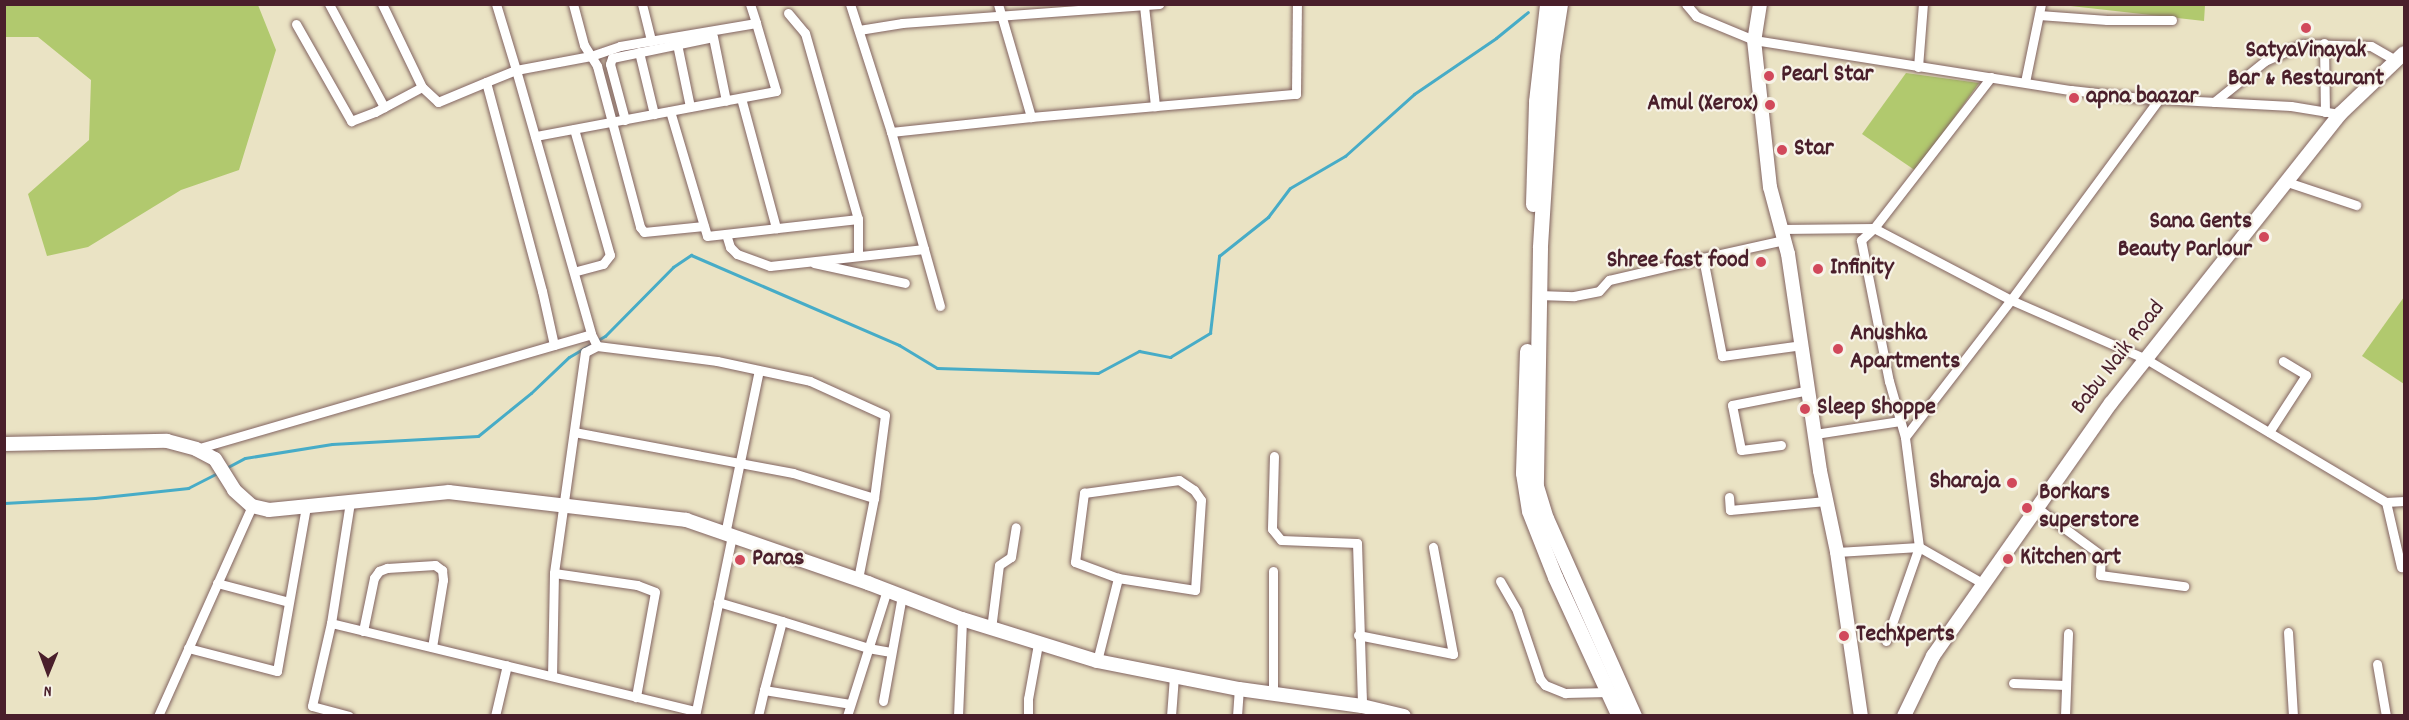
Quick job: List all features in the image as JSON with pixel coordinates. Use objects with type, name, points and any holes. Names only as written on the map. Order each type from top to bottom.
[{"type":"main road","points":[[1547,4],[1536,101],[1523,473],[1529,511],[1536,534],[1619,716]]},
{"type":"main road","points":[[1560,4],[1552,55],[1539,294],[1535,456],[1538,493],[1546,518],[1634,716]]},
{"type":"main road","points":[[1760,4],[1754,40],[1770,187],[1783,235],[1826,501],[1837,552],[1862,716]]},
{"type":"main road","name":"Babu Naik Road","points":[[1904,716],[1933,656],[2111,403],[2340,114],[2401,57]]},
{"type":"main road","points":[[4,444],[167,441],[196,449],[215,459],[234,490],[252,506],[269,510],[449,492],[686,520],[858,579],[962,619],[1097,661],[1239,689],[1362,706],[1377,713],[1404,716]]},
{"type":"street","points":[[329,4],[384,107]]},
{"type":"street","points":[[382,4],[422,87],[438,102],[516,70],[591,56],[620,46],[756,24]]},
{"type":"street","points":[[496,4],[591,334],[597,346]]},
{"type":"street","points":[[573,4],[584,45],[597,66],[640,226],[644,232],[704,226]]},
{"type":"street","points":[[642,4],[651,41]]},
{"type":"street","points":[[535,136],[776,92],[750,4]]},
{"type":"street","points":[[850,4],[876,92],[891,132],[940,306]]},
{"type":"street","points":[[998,4],[1031,117]]},
{"type":"street","points":[[859,30],[1098,7],[1159,4]]},
{"type":"street","points":[[891,132],[1031,117],[1296,94],[1297,4]]},
{"type":"street","points":[[1686,4],[1696,16],[1754,40],[1918,67],[2158,99],[2291,106],[2340,114]]},
{"type":"street","points":[[1918,67],[1923,4]]},
{"type":"street","points":[[2025,82],[2041,4]]},
{"type":"street","points":[[1144,6],[1155,106]]},
{"type":"street","points":[[788,13],[805,33],[858,219],[858,256]]},
{"type":"street","points":[[2039,15],[2107,20],[2172,20]]},
{"type":"street","points":[[296,24],[342,110],[351,121],[422,87]]},
{"type":"street","points":[[625,120],[610,64],[612,58],[712,37],[726,101]]},
{"type":"street","points":[[2324,43],[2325,112]]},
{"type":"street","points":[[677,44],[690,107]]},
{"type":"street","points":[[2214,102],[2265,61],[2303,44],[2371,46],[2401,57]]},
{"type":"street","points":[[639,52],[654,114]]},
{"type":"street","points":[[1886,641],[1919,547],[1905,437],[1889,381],[1862,240],[1874,228],[1991,77]]},
{"type":"street","points":[[486,82],[542,291],[554,345]]},
{"type":"street","points":[[741,98],[776,228]]},
{"type":"street","points":[[1905,437],[2011,300],[2158,99]]},
{"type":"street","points":[[670,111],[707,236],[858,219]]},
{"type":"street","points":[[574,129],[610,255],[608,261],[603,264],[574,272]]},
{"type":"street","points":[[2287,182],[2356,205]]},
{"type":"street","points":[[1539,294],[1574,296],[1599,291],[1609,280],[1703,258],[1783,235],[1874,228],[2011,300],[2146,359],[2386,502],[2404,501]]},
{"type":"street","points":[[726,234],[730,247],[749,260],[770,266],[924,249]]},
{"type":"street","points":[[1703,258],[1722,356],[1802,345]]},
{"type":"street","points":[[806,262],[905,283]]},
{"type":"street","points":[[196,449],[591,334]]},
{"type":"street","points":[[552,676],[554,573],[563,505],[585,352],[597,346],[717,361],[810,381],[885,416],[874,498],[858,579]]},
{"type":"street","points":[[2269,432],[2306,375],[2283,361]]},
{"type":"street","points":[[331,623],[695,713],[718,602],[739,462],[759,370]]},
{"type":"street","points":[[1781,445],[1741,450],[1732,405],[1809,390]]},
{"type":"street","points":[[1815,434],[1900,421]]},
{"type":"street","points":[[573,432],[793,473],[874,498]]},
{"type":"street","points":[[1274,456],[1272,529],[1281,540],[1357,543],[1358,635],[1362,706]]},
{"type":"street","points":[[1179,480],[1194,490],[1201,500],[1195,590],[1118,578],[1075,562],[1084,493],[1179,480]]},
{"type":"street","points":[[1729,497],[1730,510],[1826,501]]},
{"type":"street","points":[[349,716],[312,706],[331,623],[350,502]]},
{"type":"street","points":[[2386,502],[2401,567]]},
{"type":"street","points":[[158,716],[252,506]]},
{"type":"street","points":[[188,648],[277,671],[306,507]]},
{"type":"street","points":[[2037,508],[2101,555],[2100,575],[2184,586]]},
{"type":"street","points":[[992,629],[999,566],[1011,557],[1016,527]]},
{"type":"street","points":[[1358,635],[1453,654],[1433,547]]},
{"type":"street","points":[[1837,552],[1919,547],[1984,584]]},
{"type":"street","points":[[363,631],[374,578],[379,571],[387,568],[435,564],[442,570],[443,580],[432,647]]},
{"type":"street","points":[[1273,571],[1273,694]]},
{"type":"street","points":[[554,573],[637,585],[655,592],[636,697]]},
{"type":"street","points":[[1097,661],[1118,578]]},
{"type":"street","points":[[1500,581],[1516,611],[1540,679],[1545,685],[1565,693],[1609,692]]},
{"type":"street","points":[[217,583],[289,602]]},
{"type":"street","points":[[847,716],[887,590]]},
{"type":"street","points":[[883,701],[902,596]]},
{"type":"street","points":[[718,602],[868,648],[891,652]]},
{"type":"street","points":[[958,716],[962,619]]},
{"type":"street","points":[[758,716],[782,621]]},
{"type":"street","points":[[2288,632],[2293,716]]},
{"type":"street","points":[[2065,716],[2068,633]]},
{"type":"street","points":[[1028,716],[1028,699],[1038,644]]},
{"type":"street","points":[[2377,664],[2386,716]]},
{"type":"street","points":[[495,716],[507,665]]},
{"type":"street","points":[[1171,716],[1174,676]]},
{"type":"street","points":[[2013,683],[2066,685]]},
{"type":"street","points":[[1237,716],[1239,689]]},
{"type":"street","points":[[764,690],[850,704]]},
{"type":"green space","points":[[2053,4],[2205,5],[2204,21]]},
{"type":"green space","points":[[4,5],[258,5],[276,50],[239,170],[181,190],[88,247],[47,256],[28,194],[89,140],[91,80],[38,37],[5,37]]},
{"type":"green space","points":[[1906,73],[1979,83],[1916,171],[1862,134]]},
{"type":"green space","points":[[2404,297],[2404,384],[2362,356]]},
{"type":"waterway","points":[[226,468],[245,458],[332,444],[478,436],[531,393],[569,357],[605,336],[673,267],[691,255],[899,345],[937,368],[1098,373],[1139,351],[1170,357],[1210,333],[1219,256],[1268,217],[1290,188],[1345,156],[1414,94],[1496,38],[1528,12]]},
{"type":"waterway","points":[[4,503],[95,498],[188,488],[217,473]]},
{"type":"place","name":"SatyaVinayak Bar & Restaurant","points":[[2306,28]]},
{"type":"place","name":"Pearl Star","points":[[1769,76]]},
{"type":"place","name":"apna baazar","points":[[2074,98]]},
{"type":"place","name":"Amul (Xerox)","points":[[1770,105]]},
{"type":"place","name":"Star","points":[[1782,150]]},
{"type":"place","name":"Sana Gents Beauty Parlour","points":[[2264,237]]},
{"type":"place","name":"Shree fast food","points":[[1761,262]]},
{"type":"place","name":"Infinity","points":[[1818,269]]},
{"type":"place","name":"Anushka Apartments","points":[[1838,349]]},
{"type":"place","name":"Sleep Shoppe","points":[[1805,409]]},
{"type":"place","name":"Sharaja","points":[[2012,483]]},
{"type":"place","name":"Borkars superstore","points":[[2027,508]]},
{"type":"place","name":"Kitchen art","points":[[2008,559]]},
{"type":"place","name":"Paras","points":[[740,560]]},
{"type":"place","name":"TechXperts","points":[[1844,636]]}]
